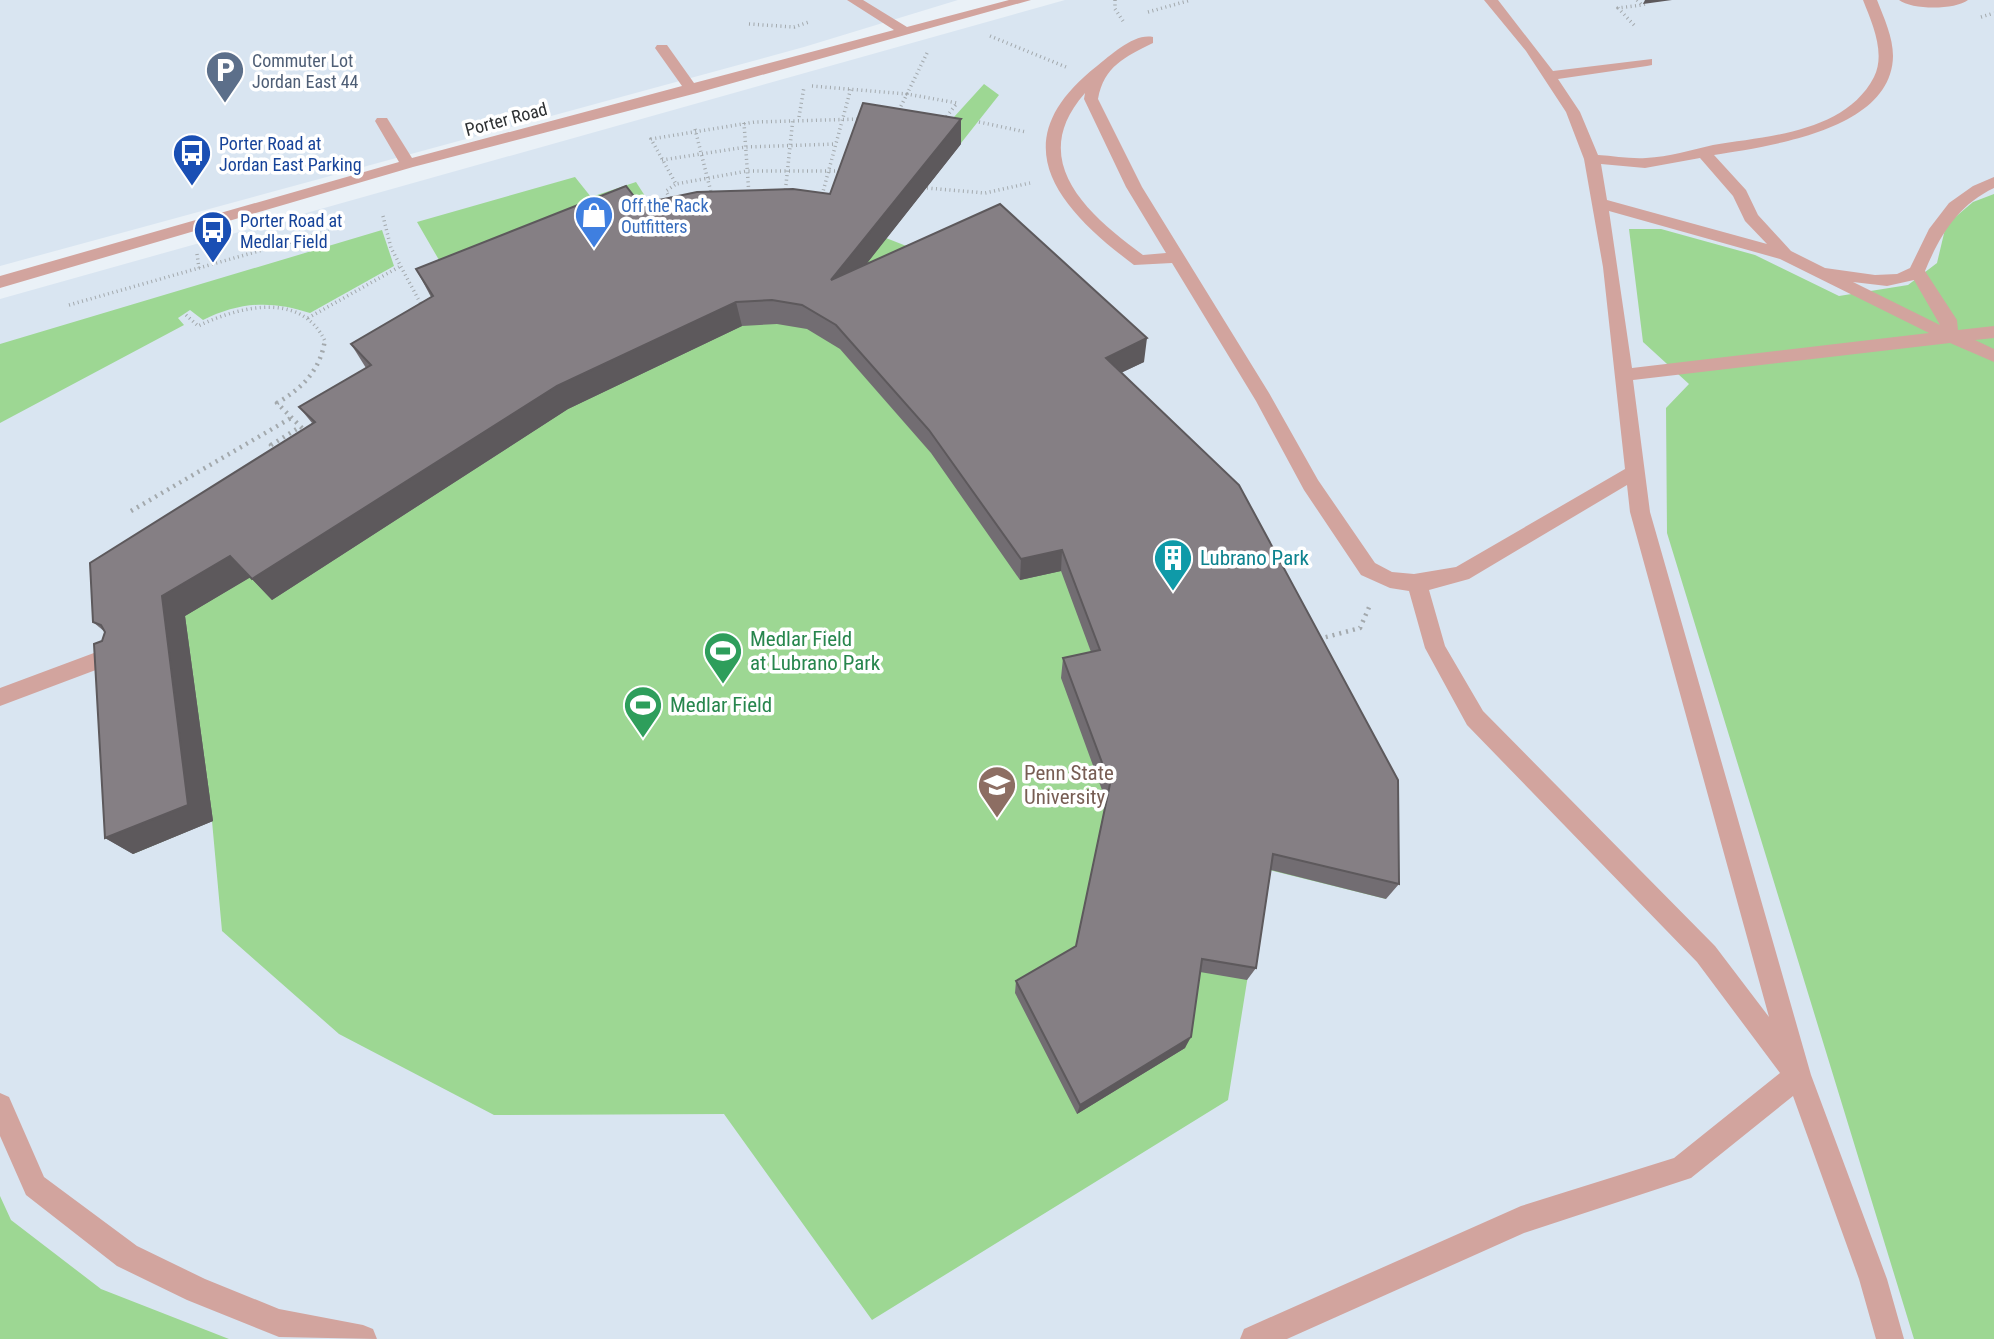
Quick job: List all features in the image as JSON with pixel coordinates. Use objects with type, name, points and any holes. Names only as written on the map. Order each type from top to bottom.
[{"type":"street","points":[[854,0],[906,32]]},
{"type":"street","name":"Porter Road","points":[[0,282],[408,164],[1024,0]]},
{"type":"street","points":[[1491,0],[1550,76],[1573,113],[1592,159],[1640,512],[1798,1075],[1873,1279],[1890,1339]]},
{"type":"street","points":[[1592,159],[1646,163],[1805,133],[1840,117],[1864,99],[1881,77],[1885,58],[1881,26],[1870,0]]},
{"type":"street","points":[[1906,0],[1948,3],[1961,0]]},
{"type":"street","points":[[1148,40],[1102,67],[1067,102],[1055,125],[1052,149],[1056,171],[1069,198],[1095,228],[1140,261],[1178,257]]},
{"type":"street","points":[[662,48],[692,90]]},
{"type":"street","points":[[1550,76],[1647,62]]},
{"type":"street","points":[[1102,67],[1092,86],[1091,99],[1129,179],[1178,257],[1311,485],[1356,555],[1381,578],[1417,583],[1437,582],[1462,573],[1635,472]]},
{"type":"street","points":[[382,121],[408,164]]},
{"type":"street","points":[[1703,152],[1740,194],[1751,217],[1786,255]]},
{"type":"street","points":[[1809,268],[1884,280],[1905,280],[1917,271],[1929,239],[1951,208],[1975,189],[1994,182]]},
{"type":"street","points":[[1600,203],[1786,255],[1994,356]]},
{"type":"street","points":[[1917,271],[1948,320],[1951,337]]},
{"type":"street","points":[[1622,375],[1994,332]]},
{"type":"street","points":[[1417,583],[1435,648],[1475,718],[1706,954],[1798,1075]]},
{"type":"street","points":[[0,697],[118,653]]},
{"type":"street","points":[[1254,1339],[1521,1220],[1682,1169],[1798,1075]]},
{"type":"street","points":[[0,1106],[34,1186],[127,1256],[197,1290],[279,1323],[363,1339]]},
{"type":"path","points":[[1148,12],[1188,0]]},
{"type":"path","points":[[1634,25],[1618,8],[1639,2],[1648,3]]},
{"type":"path","points":[[749,24],[794,27],[809,22]]},
{"type":"path","points":[[986,34],[1015,49],[1070,68]]},
{"type":"path","points":[[892,122],[932,43]]},
{"type":"path","points":[[799,117],[804,86],[907,94],[957,103],[942,123]]},
{"type":"path","points":[[819,206],[851,88]]},
{"type":"path","points":[[947,116],[954,117]]},
{"type":"path","points":[[676,184],[651,139],[744,122],[799,117],[867,119]]},
{"type":"path","points":[[783,205],[793,118]]},
{"type":"path","points":[[744,122],[749,207]]},
{"type":"path","points":[[979,122],[1033,133]]},
{"type":"path","points":[[695,129],[713,199]]},
{"type":"path","points":[[662,160],[746,147],[836,144]]},
{"type":"path","points":[[661,208],[673,204],[666,191],[676,184],[706,177],[787,168],[851,171]]},
{"type":"path","points":[[927,188],[985,193],[1039,181]]},
{"type":"path","points":[[383,216],[399,267],[425,311]]},
{"type":"path","points":[[69,305],[330,231]]},
{"type":"path","points":[[197,254],[199,268]]},
{"type":"path","points":[[307,318],[399,267]]},
{"type":"path","points":[[187,315],[198,326],[232,311],[253,306],[272,306],[288,308],[307,318],[325,340],[324,354],[303,385],[277,403],[314,440]]},
{"type":"path","points":[[131,511],[291,418]]},
{"type":"path","points":[[284,458],[271,445],[300,427]]},
{"type":"path","points":[[1315,640],[1360,628],[1381,578]]},
{"type":"shaded area","name":"Commuter Lot Jordan East 44","points":[[0,0],[958,0],[804,47],[0,266]]},
{"type":"shaded area","name":"Penn State University","points":[[1065,0],[1994,0],[1994,1339],[0,1339],[0,299]]},
{"type":"green space","name":"Medlar Field at Lubrano Park","points":[[984,84],[999,95],[886,238],[914,249],[1104,381],[1386,899],[1265,869],[1228,1100],[872,1320],[724,1114],[494,1115],[339,1034],[222,931],[212,821],[133,854],[114,584],[446,320],[429,293],[634,211],[797,214],[934,139]]},
{"type":"green space","points":[[575,177],[591,197],[636,182],[645,196],[450,279],[417,222]]},
{"type":"green space","points":[[1994,194],[1994,1339],[1914,1339],[1667,533],[1666,408],[1689,384],[1643,342],[1629,229],[1661,229],[1755,255],[1839,296],[1908,285],[1937,263],[1946,225],[1973,202]]},
{"type":"green space","points":[[382,230],[394,266],[310,313],[282,306],[256,305],[230,309],[203,320],[190,310],[178,318],[184,325],[0,423],[0,344]]},
{"type":"green space","points":[[0,1196],[11,1220],[101,1289],[229,1339],[0,1339]]},
{"type":"building","name":"Lubrano Park","points":[[863,103],[961,119],[831,280],[1000,204],[1147,338],[1106,358],[1239,485],[1398,780],[1399,884],[1273,854],[1256,968],[1202,959],[1191,1037],[1080,1105],[1016,981],[1076,946],[1110,784],[1063,658],[1100,650],[1062,550],[1021,559],[929,430],[836,325],[802,305],[772,300],[736,302],[557,386],[252,579],[230,556],[162,596],[188,805],[105,838],[94,644],[102,641],[105,632],[101,625],[93,622],[90,563],[315,422],[299,407],[371,365],[351,344],[433,296],[416,269],[626,186],[640,204],[697,192],[793,189],[830,194]]},
{"type":"place","name":"Commuter Lot Jordan East 44","points":[[225,104]]},
{"type":"place","name":"Porter Road at Jordan East Parking","points":[[192,187]]},
{"type":"place","name":"Off the Rack Outfitters","points":[[594,249]]},
{"type":"place","name":"Porter Road at Medlar Field","points":[[213,264]]},
{"type":"place","name":"Lubrano Park","points":[[1173,592]]},
{"type":"place","name":"Medlar Field at Lubrano Park","points":[[723,685]]},
{"type":"place","name":"Medlar Field","points":[[643,739]]},
{"type":"place","name":"Penn State University","points":[[997,819]]}]
